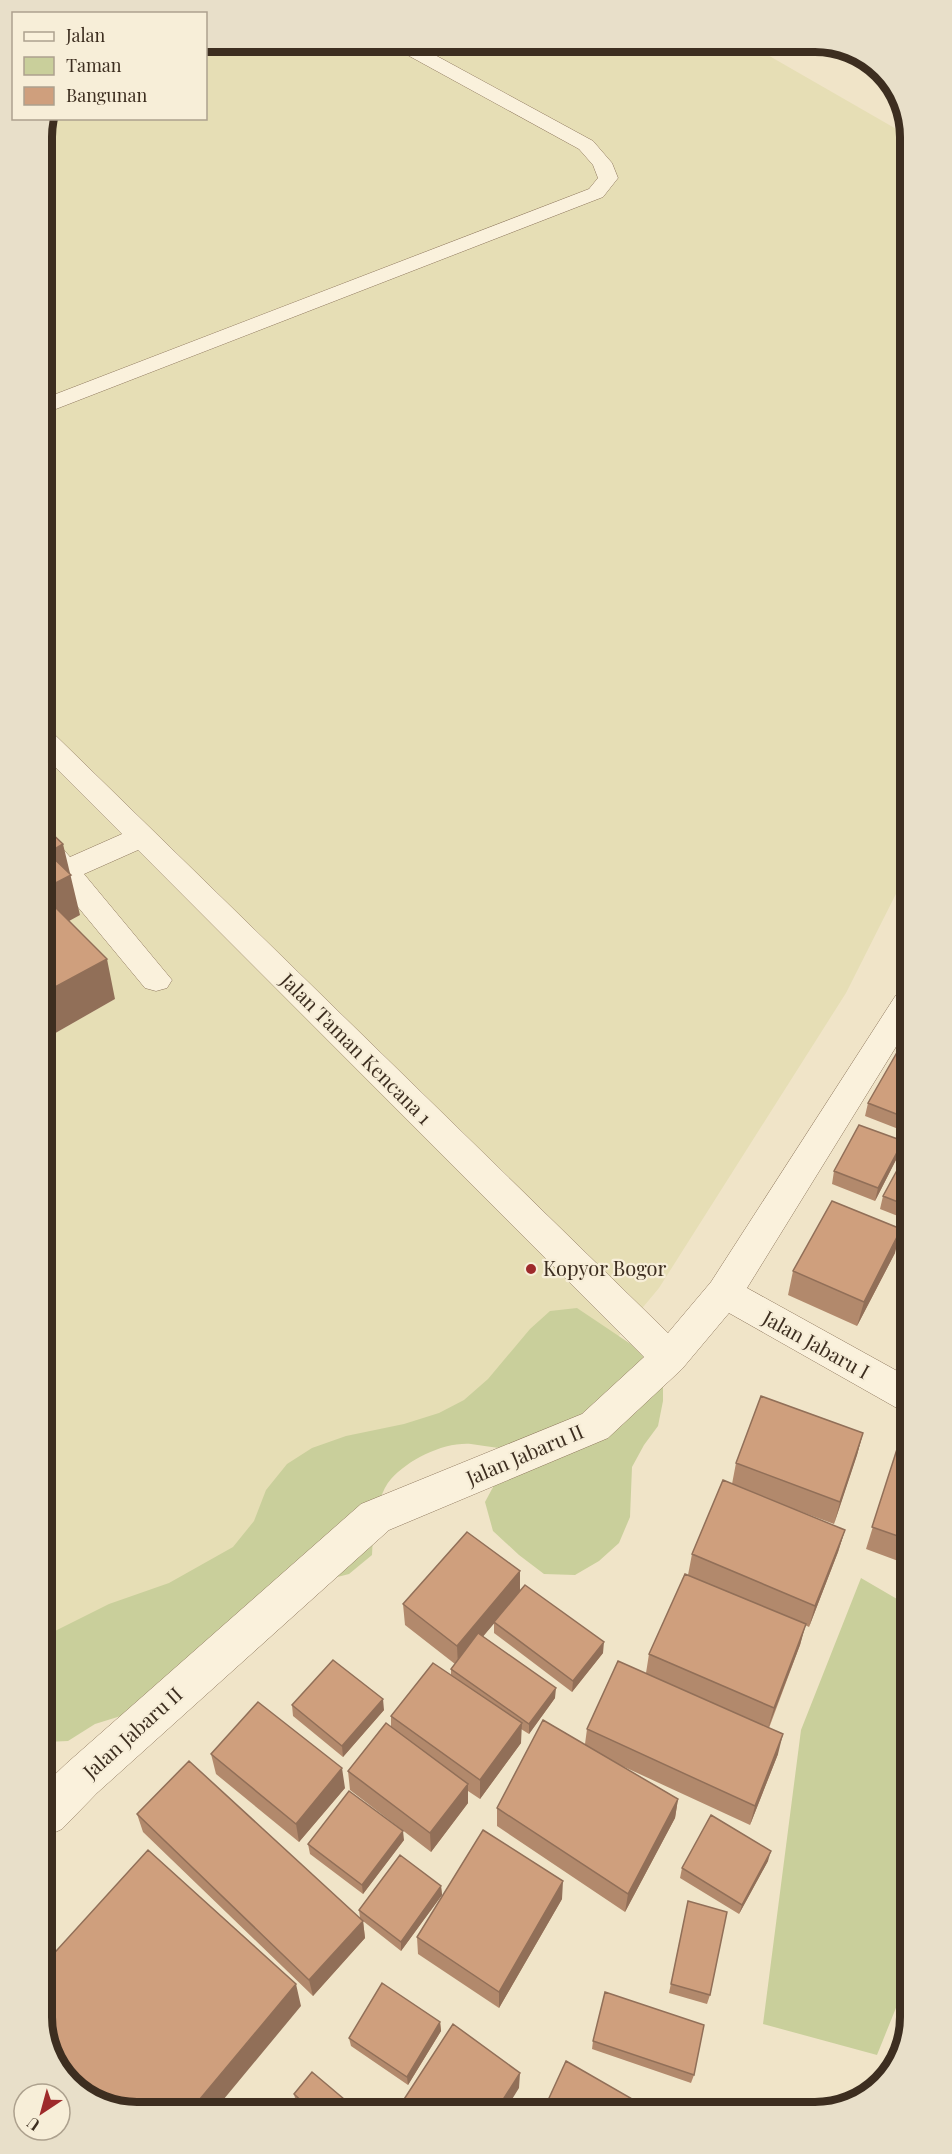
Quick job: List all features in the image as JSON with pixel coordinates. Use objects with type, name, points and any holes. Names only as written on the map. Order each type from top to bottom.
[{"type":"street","points":[[53,403],[596,194],[608,178],[602,163],[586,145],[416,52]]},
{"type":"street","name":"Jalan Taman Kencana 1","points":[[53,749],[669,1358]]},
{"type":"street","points":[[65,871],[142,837]]},
{"type":"street","points":[[53,856],[156,980]]},
{"type":"street","name":"Jalan Jabaru II","points":[[52,1808],[82,1778],[375,1517],[595,1426],[669,1358],[724,1293],[900,1015]]},
{"type":"street","name":"Jalan Jabaru I","points":[[724,1293],[900,1392]]},
{"type":"shaded area","points":[[207,52],[764,53],[899,131],[900,886],[846,993],[659,1288],[619,1336],[505,1392],[52,1729],[53,1035],[115,999],[53,936],[54,120],[207,120]]},
{"type":"green space","points":[[577,1308],[653,1359],[663,1380],[663,1401],[658,1426],[632,1467],[630,1517],[619,1543],[599,1561],[575,1575],[544,1574],[493,1531],[485,1502],[499,1476],[499,1448],[461,1444],[439,1449],[407,1465],[391,1479],[379,1505],[374,1526],[372,1555],[349,1574],[318,1582],[153,1706],[95,1724],[68,1741],[52,1742],[52,1632],[109,1604],[169,1583],[233,1547],[254,1521],[266,1490],[287,1464],[312,1448],[346,1436],[404,1424],[439,1413],[464,1400],[488,1379],[530,1329],[550,1311]]},
{"type":"green space","points":[[861,1578],[900,1601],[900,1998],[877,2055],[763,2024],[801,1730]]},
{"type":"building","points":[[53,834],[63,844],[53,850]]},
{"type":"building","points":[[53,857],[71,875],[53,885]]},
{"type":"building","points":[[53,905],[107,959],[53,988]]},
{"type":"building","points":[[900,1047],[900,1115],[868,1103]]},
{"type":"building","points":[[859,1125],[900,1140],[900,1147],[878,1188],[834,1171]]},
{"type":"building","points":[[900,1165],[900,1203],[883,1196]]},
{"type":"building","points":[[832,1201],[900,1229],[864,1302],[793,1271]]},
{"type":"building","points":[[761,1396],[863,1433],[840,1502],[736,1463]]},
{"type":"building","points":[[899,1443],[900,1537],[872,1527]]},
{"type":"building","points":[[723,1480],[845,1530],[815,1606],[692,1554]]},
{"type":"building","points":[[467,1532],[520,1571],[457,1646],[403,1604]]},
{"type":"building","points":[[685,1574],[806,1624],[774,1708],[649,1654]]},
{"type":"building","points":[[525,1585],[604,1642],[573,1681],[494,1622]]},
{"type":"building","points":[[478,1633],[556,1688],[529,1724],[451,1669]]},
{"type":"building","points":[[333,1660],[383,1699],[342,1746],[292,1705]]},
{"type":"building","points":[[618,1661],[783,1734],[755,1806],[587,1729]]},
{"type":"building","points":[[433,1663],[522,1723],[480,1780],[391,1716]]},
{"type":"building","points":[[258,1702],[342,1768],[296,1824],[211,1754]]},
{"type":"building","points":[[543,1720],[678,1799],[628,1894],[497,1808]]},
{"type":"building","points":[[386,1723],[468,1784],[430,1833],[348,1771]]},
{"type":"building","points":[[189,1761],[363,1921],[309,1980],[137,1814]]},
{"type":"building","points":[[349,1791],[403,1831],[362,1885],[308,1844]]},
{"type":"building","points":[[711,1815],[771,1851],[742,1905],[682,1868]]},
{"type":"building","points":[[483,1830],[563,1881],[499,1992],[417,1937]]},
{"type":"building","points":[[148,1850],[296,1984],[198,2101],[121,2100],[95,2090],[74,2073],[61,2054],[52,2017],[52,1955]]},
{"type":"building","points":[[400,1855],[441,1886],[401,1942],[359,1910]]},
{"type":"building","points":[[688,1901],[727,1912],[710,1995],[671,1984]]},
{"type":"building","points":[[382,1983],[440,2022],[407,2077],[349,2038]]},
{"type":"building","points":[[605,1992],[704,2025],[694,2075],[593,2041]]},
{"type":"building","points":[[453,2024],[520,2073],[502,2102],[403,2101]]},
{"type":"building","points":[[566,2061],[634,2100],[633,2102],[547,2102]]},
{"type":"building","points":[[312,2072],[347,2101],[302,2101],[294,2094]]},
{"type":"place","name":"Kopyor Bogor","points":[[531,1269]]}]
